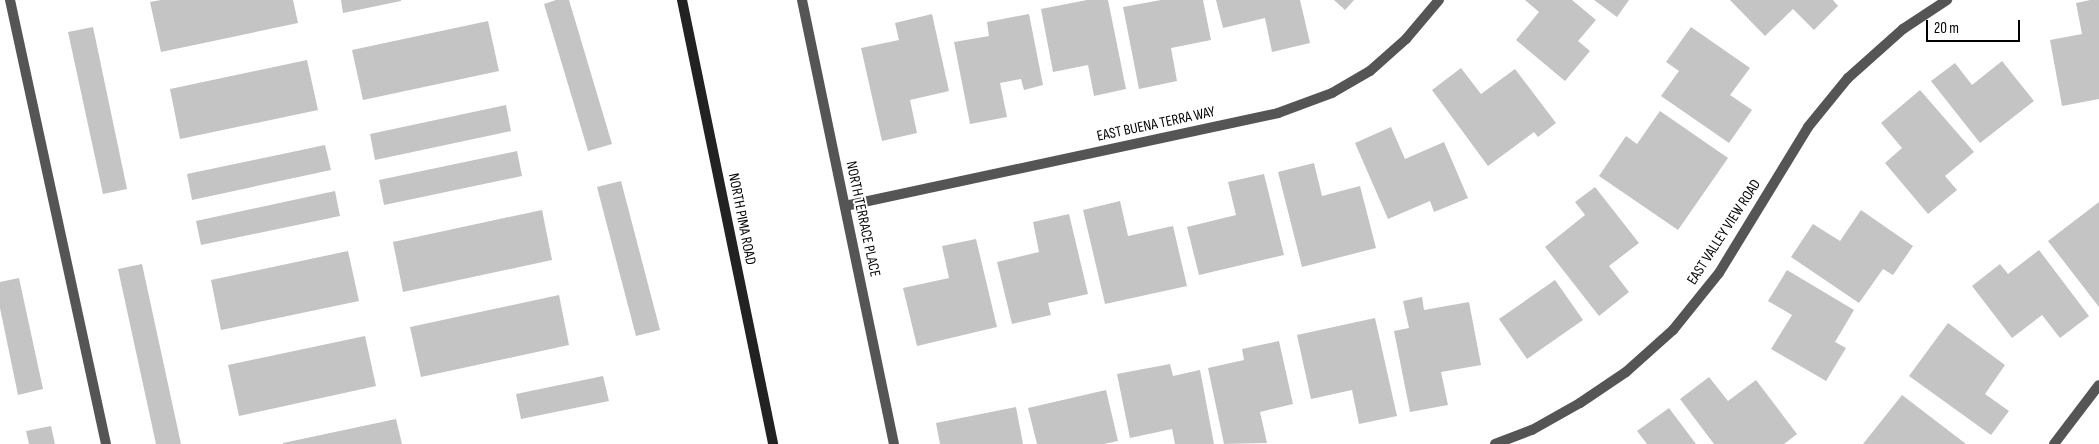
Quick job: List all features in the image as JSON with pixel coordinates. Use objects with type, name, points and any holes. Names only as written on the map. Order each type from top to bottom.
[{"type":"main road","name":"NORTH PIMA ROAD","points":[[682,0],[773,444]]},
{"type":"street","points":[[10,0],[106,444]]},
{"type":"street","name":"NORTH TERRACE PLACE","points":[[802,0],[894,444]]},
{"type":"street","name":"EAST BUENA TERRA WAY","points":[[845,206],[1278,113],[1332,93],[1370,71],[1406,39],[1439,0]]},
{"type":"street","name":"EAST VALLEY VIEW ROAD","points":[[1495,444],[1532,430],[1580,403],[1626,372],[1673,330],[1719,273],[1808,128],[1848,78],[1903,30],[1947,0]]},
{"type":"street","points":[[2054,444],[2099,385]]},
{"type":"building","points":[[161,0],[293,0],[298,23],[161,52],[150,2]]},
{"type":"building","points":[[341,0],[401,0],[401,1],[343,13]]},
{"type":"building","points":[[556,0],[569,0],[612,144],[588,151],[544,4]]},
{"type":"building","points":[[1087,0],[1108,0],[1126,89],[1094,96],[1088,65],[1053,72],[1041,9]]},
{"type":"building","points":[[1161,0],[1203,0],[1211,40],[1171,48],[1177,81],[1139,89],[1123,7]]},
{"type":"building","points":[[1216,0],[1300,0],[1310,43],[1272,52],[1265,18],[1223,28]]},
{"type":"building","points":[[1334,0],[1354,0],[1345,10]]},
{"type":"building","points":[[1525,0],[1572,0],[1596,20],[1578,41],[1590,51],[1565,81],[1516,40],[1539,12]]},
{"type":"building","points":[[1594,0],[1629,0],[1617,17]]},
{"type":"building","points":[[1730,0],[1833,0],[1838,6],[1814,30],[1793,9],[1765,36]]},
{"type":"building","points":[[2099,0],[2099,99],[2062,106],[2050,40],[2082,34],[2076,3]]},
{"type":"building","points":[[932,14],[949,91],[910,100],[917,133],[882,141],[861,48],[899,40],[895,23]]},
{"type":"building","points":[[1029,14],[1043,85],[1024,90],[1021,79],[1000,83],[1007,117],[970,124],[954,42],[989,36],[987,22]]},
{"type":"building","points":[[488,21],[499,71],[363,100],[352,50]]},
{"type":"building","points":[[93,27],[127,189],[103,194],[68,32]]},
{"type":"building","points":[[1691,27],[1750,68],[1730,95],[1752,110],[1729,143],[1661,96],[1679,71],[1666,62]]},
{"type":"building","points":[[307,60],[318,110],[180,139],[170,89]]},
{"type":"building","points":[[2002,61],[2034,101],[1980,143],[1931,81],[1955,63],[1972,85]]},
{"type":"building","points":[[1461,68],[1481,94],[1515,69],[1556,123],[1538,137],[1534,132],[1488,166],[1432,90]]},
{"type":"building","points":[[1920,90],[1974,152],[1945,176],[1957,190],[1928,214],[1885,163],[1902,148],[1881,123]]},
{"type":"building","points":[[506,105],[511,131],[375,160],[370,134]]},
{"type":"building","points":[[1660,111],[1728,158],[1678,230],[1599,176],[1626,136],[1637,144]]},
{"type":"building","points":[[1391,127],[1405,159],[1444,142],[1468,198],[1434,212],[1430,201],[1388,219],[1355,143]]},
{"type":"building","points":[[325,145],[331,170],[192,200],[187,174]]},
{"type":"building","points":[[517,151],[522,176],[384,205],[379,180]]},
{"type":"building","points":[[1314,163],[1322,196],[1360,186],[1376,248],[1302,267],[1278,172]]},
{"type":"building","points":[[1264,174],[1284,255],[1199,275],[1187,227],[1236,215],[1228,182]]},
{"type":"building","points":[[621,181],[660,330],[636,336],[597,187]]},
{"type":"building","points":[[1595,187],[1639,243],[1609,266],[1629,292],[1599,316],[1545,247],[1585,215],[1575,202]]},
{"type":"building","points":[[335,191],[340,216],[201,245],[196,221]]},
{"type":"building","points":[[1120,201],[1128,236],[1173,226],[1187,286],[1105,304],[1083,210]]},
{"type":"building","points":[[2099,202],[2099,307],[2048,241]]},
{"type":"building","points":[[542,210],[552,260],[403,292],[393,242]]},
{"type":"building","points":[[1861,210],[1913,246],[1893,275],[1883,269],[1859,303],[1791,257],[1813,224],[1840,241]]},
{"type":"building","points":[[1069,214],[1088,294],[1048,303],[1051,315],[1012,324],[997,262],[1039,252],[1033,222]]},
{"type":"building","points":[[976,239],[997,327],[917,346],[903,288],[949,278],[942,246]]},
{"type":"building","points":[[2039,250],[2089,316],[2060,338],[2042,315],[2012,338],[1972,286],[2000,264],[2008,274]]},
{"type":"building","points":[[348,251],[359,301],[221,330],[211,280]]},
{"type":"building","points":[[142,264],[181,444],[156,444],[118,269]]},
{"type":"building","points":[[1787,270],[1854,310],[1835,342],[1846,348],[1826,381],[1771,349],[1792,315],[1768,301]]},
{"type":"building","points":[[19,278],[43,389],[18,395],[0,308],[0,282]]},
{"type":"building","points":[[1555,280],[1583,320],[1527,359],[1499,319]]},
{"type":"building","points":[[559,295],[569,345],[421,377],[410,327]]},
{"type":"building","points":[[1422,297],[1424,310],[1469,302],[1481,365],[1441,372],[1448,405],[1410,412],[1394,331],[1409,328],[1403,301]]},
{"type":"building","points":[[1375,318],[1397,416],[1359,424],[1352,390],[1311,399],[1297,335]]},
{"type":"building","points":[[1948,323],[2005,365],[1985,394],[2009,411],[1991,435],[1909,376]]},
{"type":"building","points":[[365,336],[376,386],[239,416],[228,365]]},
{"type":"building","points":[[1279,341],[1293,404],[1260,412],[1267,443],[1224,444],[1208,368],[1244,360],[1242,349]]},
{"type":"building","points":[[1170,364],[1173,376],[1200,370],[1214,444],[1175,444],[1172,429],[1130,438],[1117,374]]},
{"type":"building","points":[[603,376],[609,401],[521,419],[516,394]]},
{"type":"building","points":[[1709,377],[1728,401],[1756,380],[1797,434],[1784,444],[1714,444],[1680,399]]},
{"type":"building","points":[[1106,390],[1118,441],[1104,444],[1037,444],[1028,408]]},
{"type":"building","points":[[1902,395],[1966,444],[1863,444]]},
{"type":"building","points":[[1016,407],[1023,444],[940,444],[936,423]]},
{"type":"building","points":[[1669,408],[1696,444],[1647,444],[1637,431]]},
{"type":"building","points":[[396,419],[402,444],[283,444],[283,443]]},
{"type":"building","points":[[51,426],[55,444],[29,444],[26,431]]}]
